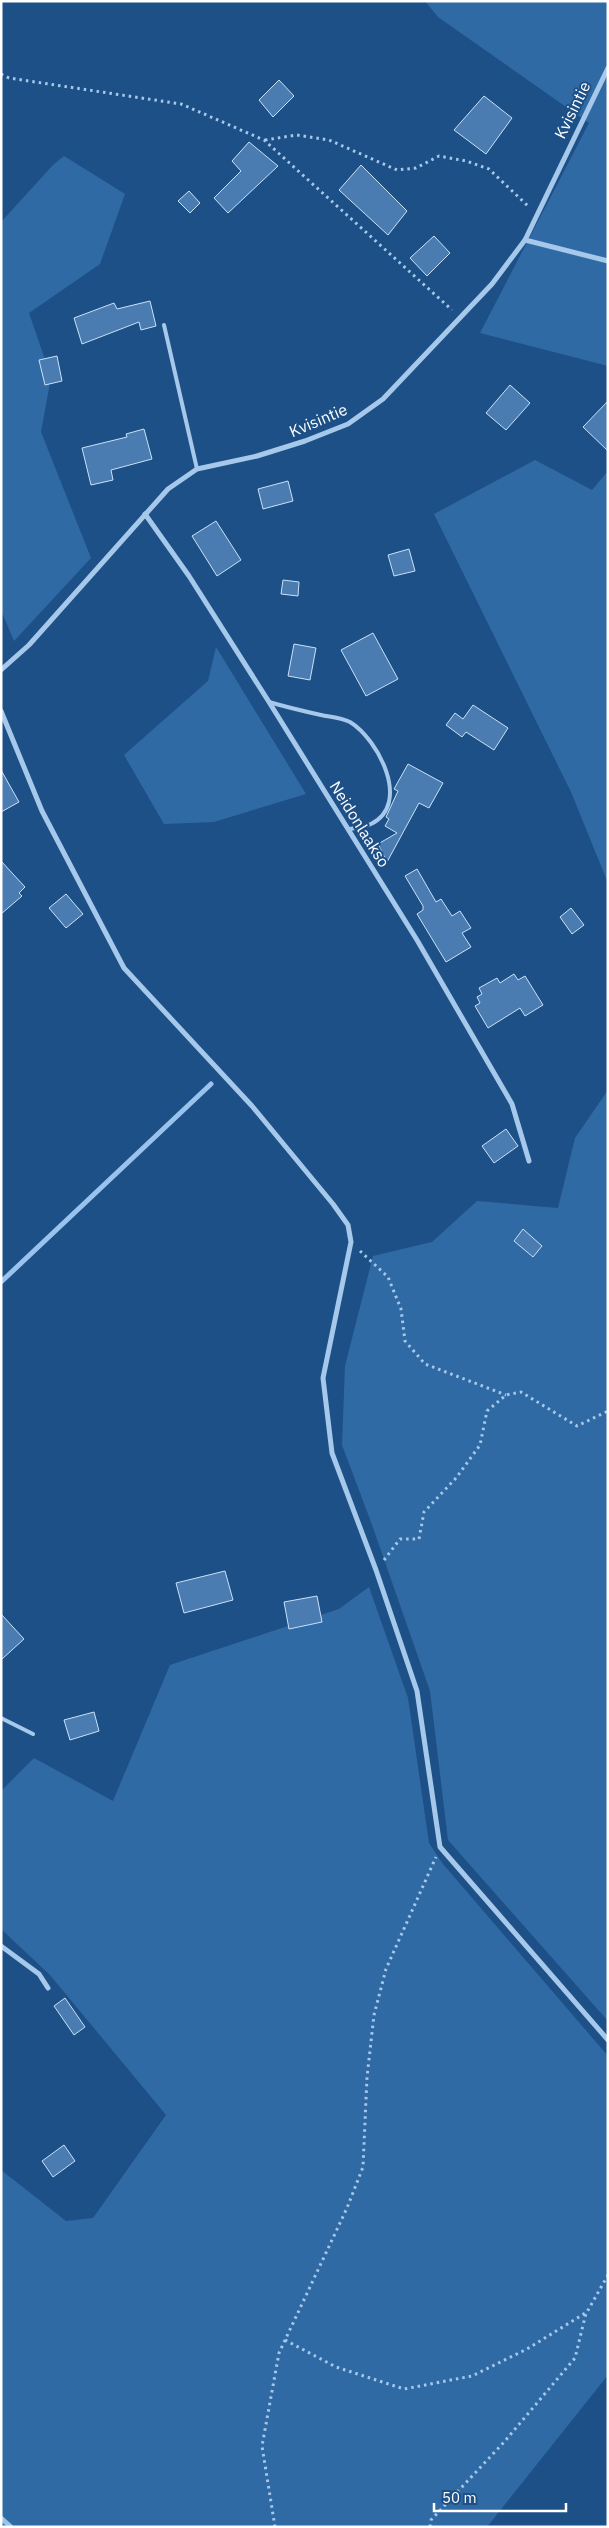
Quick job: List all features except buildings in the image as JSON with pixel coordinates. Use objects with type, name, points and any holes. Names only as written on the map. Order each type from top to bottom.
[{"type":"street","name":"Kvisintie","points":[[1,670],[29,645],[168,489],[198,469],[305,441],[348,424],[383,399],[492,284],[525,240],[536,213],[608,68]]},
{"type":"street","points":[[525,240],[608,262]]},
{"type":"street","name":"Neidonlaakso","points":[[145,514],[189,576],[349,830],[512,1104],[529,1161]]},
{"type":"street","points":[[1,711],[42,811],[124,968],[277,1136],[348,1225],[351,1242],[323,1378],[332,1453],[376,1570],[417,1691],[440,1847],[608,2040]]},
{"type":"street","points":[[1,1946],[39,1974],[48,1988]]},
{"type":"lane","points":[[164,325],[198,469]]},
{"type":"lane","points":[[269,702],[349,721],[374,746],[385,767],[391,785],[390,801],[381,816],[372,824],[349,830]]},
{"type":"lane","points":[[1,1718],[33,1734]]},
{"type":"path","points":[[1,74],[9,78],[181,104],[264,140],[460,318]]},
{"type":"path","points":[[264,140],[297,136],[328,140],[397,170],[416,168],[439,156],[466,161],[490,169],[536,213]]},
{"type":"path","points":[[351,1242],[388,1277],[401,1308],[405,1342],[425,1364],[506,1395]]},
{"type":"path","points":[[376,1570],[400,1539],[419,1539],[424,1512],[456,1478],[480,1444],[487,1411],[506,1395],[521,1392],[577,1426],[608,1412]]},
{"type":"path","points":[[275,2527],[262,2446],[278,2353],[347,2208],[363,2167],[367,2077],[374,2015],[386,1970],[440,1847]]},
{"type":"path","points":[[430,2527],[431,2520],[505,2441],[574,2358],[587,2312],[608,2275]]},
{"type":"path","points":[[285,2340],[336,2367],[404,2389],[472,2376],[527,2349],[587,2312]]},
{"type":"shaded area","points":[[425,1],[608,1],[608,366],[480,333],[589,123],[438,17]]},
{"type":"shaded area","points":[[64,156],[125,194],[100,264],[29,313],[51,377],[41,432],[91,558],[14,641],[1,610],[1,222],[53,165]]},
{"type":"shaded area","points":[[535,460],[592,490],[608,471],[608,883],[571,792],[434,514]]},
{"type":"shaded area","points":[[216,647],[306,794],[214,822],[164,824],[124,755],[208,681]]},
{"type":"shaded area","points":[[608,1090],[608,2021],[448,1840],[430,1691],[342,1445],[345,1366],[373,1256],[432,1242],[477,1201],[558,1208],[575,1138]]},
{"type":"shaded area","points":[[369,1587],[408,1698],[429,1843],[443,1864],[608,2056],[608,2375],[487,2527],[1,2527],[1,2170],[66,2221],[93,2218],[166,2115],[50,1975],[1,1929],[1,1791],[34,1758],[113,1801],[170,1665],[339,1609]]},
{"type":"waterway","points":[[1,1282],[211,1084]]},
{"type":"waterway","points":[[1,2518],[11,2527]]}]
